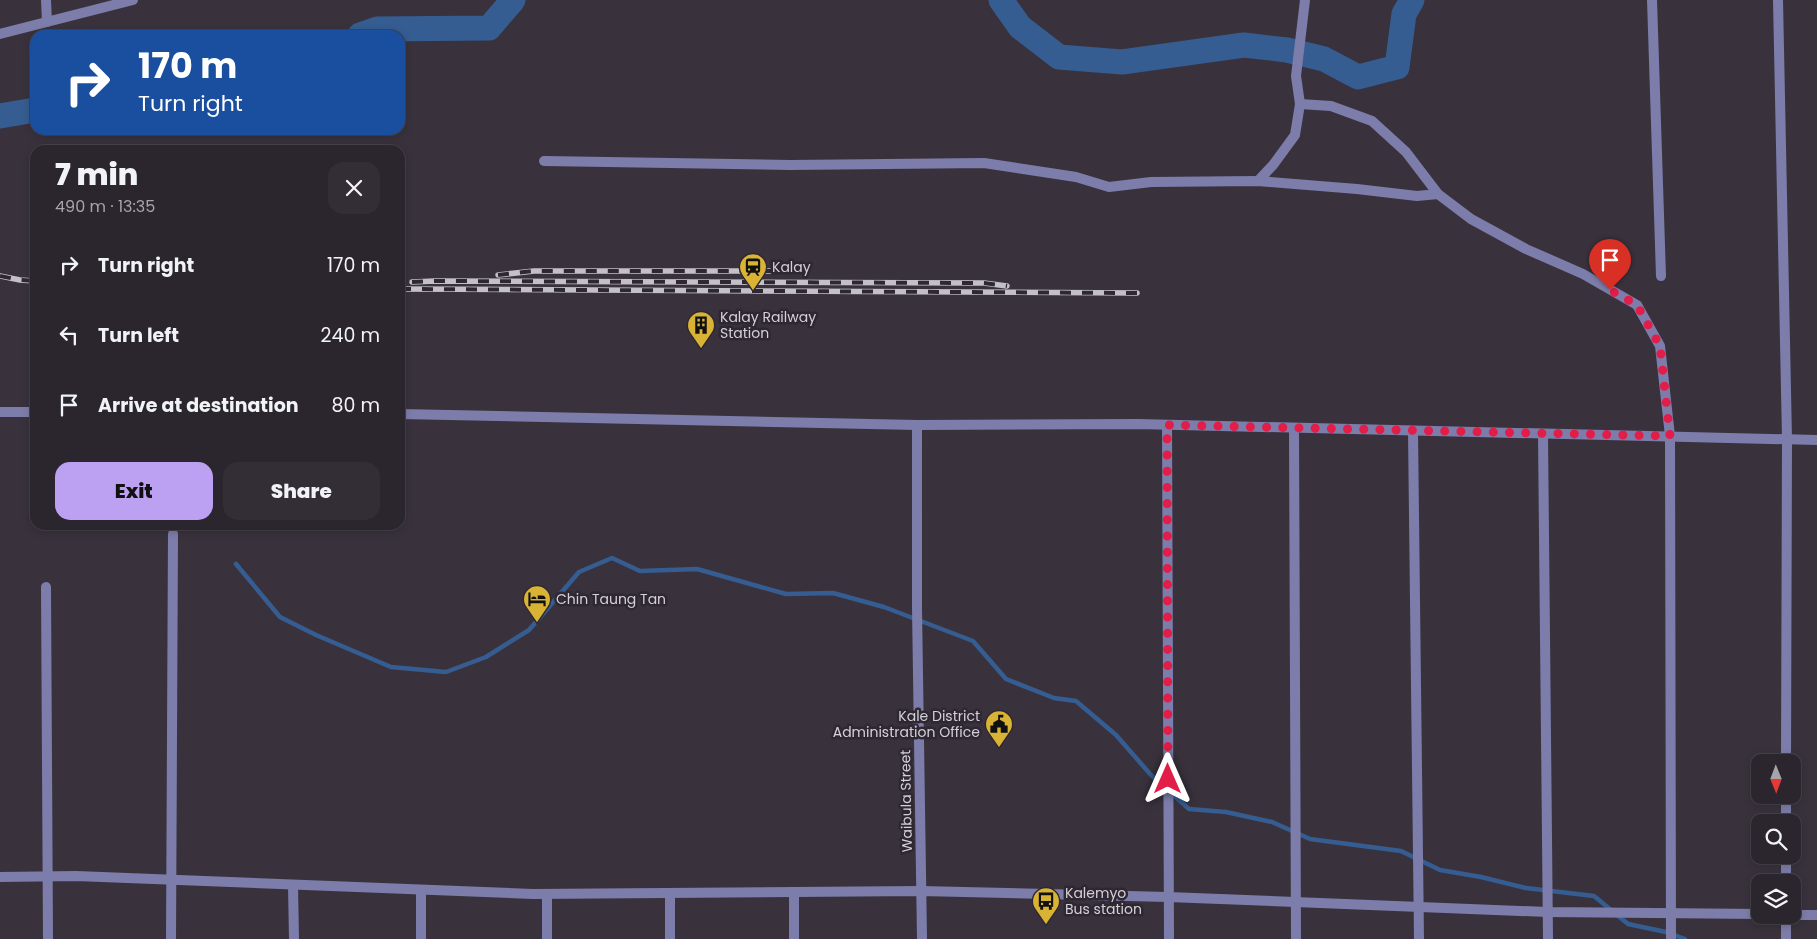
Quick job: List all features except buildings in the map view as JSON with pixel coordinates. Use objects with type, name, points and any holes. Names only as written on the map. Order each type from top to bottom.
[{"type":"street","points":[[46,0],[47,22]]},
{"type":"street","points":[[0,34],[133,0]]},
{"type":"street","points":[[1258,181],[1273,165],[1295,135],[1300,104],[1296,76],[1305,0]]},
{"type":"street","points":[[1652,0],[1661,276]]},
{"type":"street","points":[[1778,0],[1787,439],[1786,754]]},
{"type":"street","points":[[1300,104],[1331,106],[1372,121],[1406,152],[1438,194],[1471,219],[1526,248],[1583,274],[1637,305],[1660,346],[1670,436],[1671,939]]},
{"type":"street","points":[[544,161],[790,165],[984,163],[1076,177],[1109,187],[1151,182],[1258,181],[1416,196],[1438,194]]},
{"type":"street","points":[[0,412],[30,412]]},
{"type":"street","points":[[405,414],[917,425],[1167,425],[1817,440]]},
{"type":"street","name":"Waibula Street","points":[[917,425],[917,633],[922,939]]},
{"type":"street","points":[[1167,425],[1169,939]]},
{"type":"street","points":[[1294,428],[1296,939]]},
{"type":"street","points":[[1413,431],[1419,939]]},
{"type":"street","points":[[1543,434],[1548,939]]},
{"type":"street","points":[[171,939],[173,534]]},
{"type":"street","points":[[46,587],[48,939]]},
{"type":"street","points":[[0,877],[48,876],[547,894],[922,892],[1168,897],[1603,912],[1751,914]]},
{"type":"street","points":[[293,885],[294,939]]},
{"type":"street","points":[[421,890],[421,939]]},
{"type":"street","points":[[794,892],[794,939]]},
{"type":"street","points":[[670,893],[670,939]]},
{"type":"street","points":[[547,894],[547,939]]},
{"type":"street","points":[[1801,915],[1817,916]]},
{"type":"street","points":[[1786,924],[1786,939]]},
{"type":"waterway","points":[[374,30],[489,28],[513,0]]},
{"type":"waterway","points":[[1001,0],[1020,27],[1059,57],[1122,62],[1244,45],[1287,50],[1324,59],[1358,77],[1397,67],[1404,14],[1412,0]]},
{"type":"waterway","points":[[0,116],[30,111]]},
{"type":"waterway","points":[[236,564],[280,617],[316,635],[391,667],[446,672],[486,657],[529,630],[579,572],[612,558],[640,571],[697,569],[786,594],[833,593],[884,607],[973,641],[1006,679],[1054,698],[1076,701],[1116,735],[1151,775],[1189,809],[1226,812],[1272,822],[1310,839],[1401,851],[1440,870],[1481,877],[1526,888],[1594,896],[1628,924],[1666,932],[1685,939]]},
{"type":"railway","points":[[498,275],[534,271],[774,271]]},
{"type":"railway","points":[[0,276],[30,281]]},
{"type":"railway","points":[[412,282],[984,283],[1007,286]]},
{"type":"railway","points":[[405,289],[1137,293]]},
{"type":"place","name":"Kalay","points":[[753,291]]},
{"type":"place","name":"Kalay Railway Station","points":[[701,349]]},
{"type":"place","name":"Chin Taung Tan","points":[[537,623]]},
{"type":"place","name":"Kale District Administration Office","points":[[999,748]]},
{"type":"place","name":"Kalemyo Bus station","points":[[1046,925]]},
{"type":"route","points":[[1168,779],[1167,425],[1670,436],[1660,346],[1637,305],[1610,290]]}]
